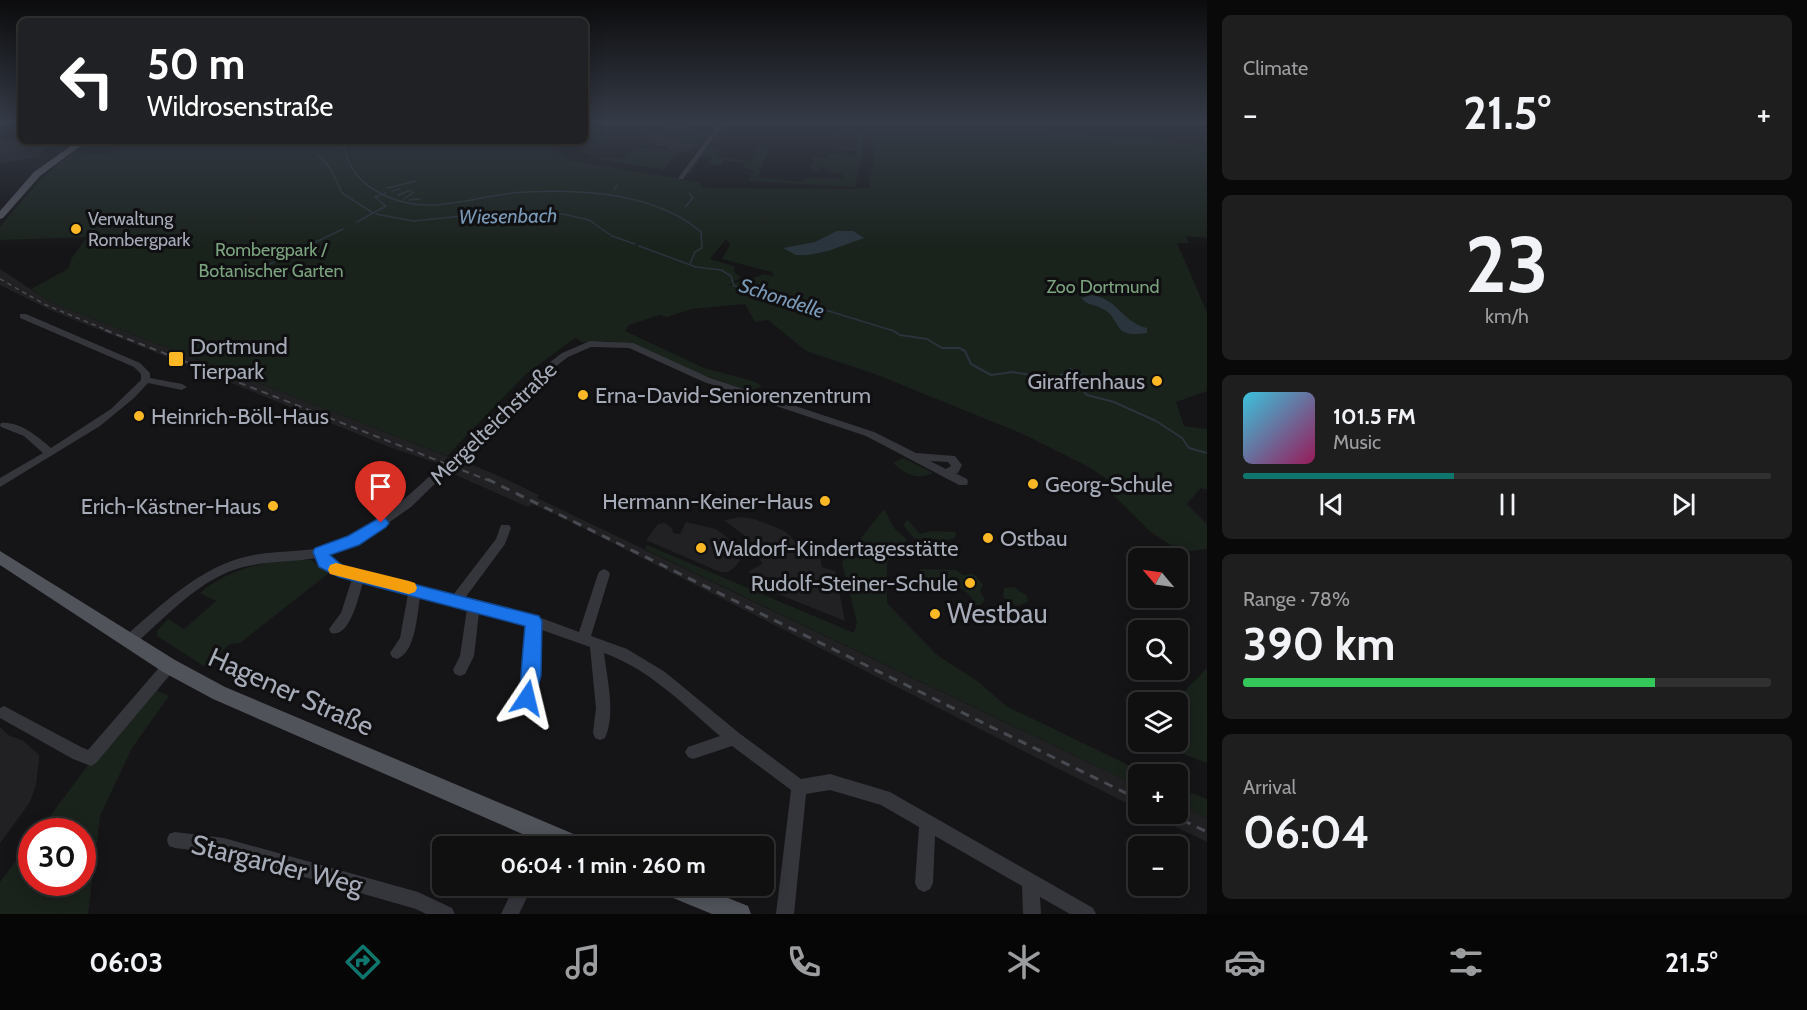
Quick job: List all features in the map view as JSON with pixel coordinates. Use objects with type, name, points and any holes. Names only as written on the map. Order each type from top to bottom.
[{"type":"main road","points":[[0,216],[37,174],[50,165]]},
{"type":"main road","name":"Hagener Straße","points":[[0,557],[169,666],[259,713],[537,836]]},
{"type":"main road","points":[[696,896],[740,914]]},
{"type":"street","points":[[681,178],[691,165]]},
{"type":"street","points":[[0,483],[100,421],[134,394],[146,380],[145,373],[137,365],[23,316]]},
{"type":"street","name":"Mergelteichstraße","points":[[129,641],[199,584],[230,567],[277,556],[321,552],[353,540],[407,504],[552,365],[565,355],[590,344],[630,345],[707,380],[842,423],[914,455],[963,482]]},
{"type":"street","points":[[146,380],[182,387]]},
{"type":"street","points":[[5,425],[28,434],[49,452]]},
{"type":"street","points":[[457,599],[501,541],[505,528]]},
{"type":"street","points":[[321,552],[324,562],[330,567],[533,621],[622,653],[660,676],[734,738],[799,787],[830,782],[884,798],[1087,914]]},
{"type":"street","points":[[600,733],[603,708],[590,642],[604,574]]},
{"type":"street","points":[[336,628],[347,615],[360,575]]},
{"type":"street","points":[[397,653],[406,640],[415,589]]},
{"type":"street","points":[[460,670],[467,656],[474,604]]},
{"type":"street","points":[[527,698],[532,675],[533,621]]},
{"type":"street","points":[[4,713],[78,754],[91,758],[169,666]]},
{"type":"street","points":[[693,752],[734,738]]},
{"type":"street","points":[[785,914],[799,787]]},
{"type":"street","points":[[924,883],[927,823]]},
{"type":"street","name":"Stargarder Weg","points":[[175,840],[224,846],[418,901],[446,914]]},
{"type":"street","points":[[1030,882],[1032,914]]},
{"type":"street","points":[[510,914],[519,896]]},
{"type":"shaded area","points":[[837,231],[853,231],[864,238],[828,251],[808,255],[796,255],[783,248],[815,242]]},
{"type":"shaded area","points":[[0,269],[52,303],[449,457],[440,464],[392,448],[50,310],[0,285]]},
{"type":"shaded area","points":[[1092,295],[1108,301],[1132,321],[1147,328],[1147,333],[1136,334],[1122,331],[1109,313],[1081,298]]},
{"type":"shaded area","points":[[461,460],[501,477],[539,495],[537,498],[1128,781],[1128,804],[559,516],[532,504],[528,507],[449,472]]},
{"type":"shaded area","points":[[741,517],[754,519],[786,532],[804,551],[819,553],[822,567],[835,571],[845,621],[778,594],[751,577],[749,571],[762,564],[757,552],[749,539],[724,520]]},
{"type":"shaded area","name":"Waldorf-Kindertagesstätte","points":[[686,522],[716,529],[736,544],[740,560],[735,567],[728,572],[720,572],[646,540],[658,524],[665,523],[672,528],[673,533],[680,534]]},
{"type":"shaded area","points":[[0,727],[8,735],[22,740],[39,755],[39,759],[36,785],[30,802],[0,843]]},
{"type":"shaded area","points":[[1188,809],[1207,818],[1207,842],[1170,824],[1188,824]]},
{"type":"green space","points":[[57,165],[595,165],[699,182],[702,188],[869,188],[872,165],[1207,165],[1207,238],[1186,236],[1188,243],[1177,243],[1207,312],[1207,391],[1176,402],[1184,426],[1207,429],[1207,490],[1201,488],[1187,504],[1207,524],[1207,549],[1188,551],[1188,548],[1175,548],[1151,532],[1108,490],[1127,492],[1087,466],[1023,434],[875,374],[806,351],[768,320],[755,322],[745,304],[691,309],[667,317],[659,315],[629,325],[625,331],[704,368],[753,381],[762,386],[750,391],[697,373],[630,344],[601,341],[584,343],[575,338],[525,375],[447,456],[52,303],[31,289],[69,268],[71,259],[87,237],[0,240],[0,227],[31,190]],"holes":[[[726,239],[730,245],[722,259],[772,272],[774,276],[763,274],[726,287],[741,277],[735,273],[734,266],[710,259]]]},
{"type":"green space","points":[[631,165],[668,165],[664,170]]},
{"type":"green space","points":[[693,165],[696,165],[690,174],[687,173]]},
{"type":"green space","points":[[744,165],[763,165],[758,177],[804,182],[806,178],[843,179],[844,175],[829,172],[822,167],[818,168],[821,171],[815,172],[810,167],[811,165],[860,165],[855,187],[748,181],[754,171],[743,167]]},
{"type":"green space","points":[[903,458],[933,473],[916,476],[902,471],[893,463]]},
{"type":"green space","points":[[884,509],[894,528],[907,540],[887,563],[887,603],[937,655],[980,683],[1006,706],[1128,765],[1128,781],[645,549],[647,545],[854,633],[857,623],[842,562]]},
{"type":"green space","points":[[908,520],[920,534],[931,531],[956,532],[955,538],[947,540],[941,547],[914,538],[905,528],[904,523]]},
{"type":"green space","points":[[311,560],[329,573],[240,643],[230,644],[205,667],[157,636],[157,631],[168,619],[184,629],[216,601],[200,593],[224,577],[267,563]]},
{"type":"green space","points":[[920,569],[956,570],[963,575],[974,574],[983,585],[980,591],[985,600],[980,605],[971,605],[973,600],[962,589],[921,576]]},
{"type":"green space","points":[[1014,587],[1027,596],[1028,602],[1016,606],[1003,597],[1004,588]]},
{"type":"green space","points":[[1207,668],[1207,763],[1181,752],[1188,752],[1188,692],[1184,692]]},
{"type":"green space","points":[[152,688],[169,696],[132,748],[100,816],[96,849],[96,818],[49,818],[94,757]]},
{"type":"green space","points":[[1188,792],[1207,799],[1207,818],[1188,809]]},
{"type":"green space","points":[[18,858],[18,896],[90,896],[88,914],[0,914],[0,882]]},
{"type":"waterway","name":"Wiesenbach","points":[[327,165],[342,193],[373,213]]},
{"type":"waterway","name":"Schondelle","points":[[351,165],[361,180],[383,194]]},
{"type":"waterway","points":[[387,188],[416,181]]},
{"type":"waterway","points":[[614,190],[617,185]]},
{"type":"waterway","points":[[392,191],[399,189]]},
{"type":"waterway","points":[[398,195],[411,190]]},
{"type":"waterway","name":"Schondelle","points":[[383,194],[411,204],[430,205],[507,194],[549,191],[596,193],[642,202],[683,219],[701,232],[702,248],[695,252],[690,264]]},
{"type":"waterway","points":[[404,199],[414,192]]},
{"type":"waterway","points":[[685,207],[693,198],[689,193]]},
{"type":"waterway","points":[[357,222],[386,206],[375,197],[383,194]]},
{"type":"waterway","points":[[409,200],[420,199]]},
{"type":"waterway","name":"Wiesenbach","points":[[376,214],[413,221],[484,214],[563,214],[589,220],[612,236],[635,244]]},
{"type":"waterway","points":[[243,277],[343,229]]},
{"type":"waterway","name":"Schondelle","points":[[639,246],[696,267],[721,270],[731,276],[734,286],[760,290],[893,331]]},
{"type":"waterway","name":"Schondelle","points":[[893,331],[900,335],[927,339],[942,348],[959,348],[965,351],[971,364],[991,375],[1013,372],[1042,377],[1048,382],[1059,379],[1060,375],[1068,373],[1070,369],[1092,381],[1092,384],[1079,386],[1087,395],[1114,402],[1156,421],[1182,438],[1189,448],[1207,453]]},
{"type":"railway","points":[[0,279],[46,305],[109,331]]},
{"type":"railway","points":[[105,330],[490,481]]},
{"type":"railway","points":[[487,479],[1128,794]]},
{"type":"railway","points":[[1188,823],[1207,832]]},
{"type":"slow traffic","points":[[336,570],[409,588]]},
{"type":"place","name":"Verwaltung Rombergpark","points":[[76,229]]},
{"type":"place","name":"Dortmund Tierpark","points":[[176,359]]},
{"type":"place","name":"Giraffenhaus","points":[[1157,381]]},
{"type":"place","name":"Erna-David-Seniorenzentrum","points":[[583,395]]},
{"type":"place","name":"Heinrich-Böll-Haus","points":[[139,416]]},
{"type":"place","name":"Georg-Schule","points":[[1033,484]]},
{"type":"place","name":"Hermann-Keiner-Haus","points":[[825,501]]},
{"type":"place","name":"Erich-Kästner-Haus","points":[[273,506]]},
{"type":"place","name":"Ostbau","points":[[988,538]]},
{"type":"place","name":"Waldorf-Kindertagesstätte","points":[[701,548]]},
{"type":"place","name":"Rudolf-Steiner-Schule","points":[[970,583]]},
{"type":"place","name":"Westbau","points":[[935,614]]},
{"type":"route","points":[[381,523],[353,540],[321,552],[324,562],[339,571],[457,599],[533,621],[532,675],[527,698]]},
{"type":"park label","name":"Rombergpark / Botanischer Garten","points":[[271,260]]},
{"type":"park label","name":"Zoo Dortmund","points":[[1103,287]]}]
